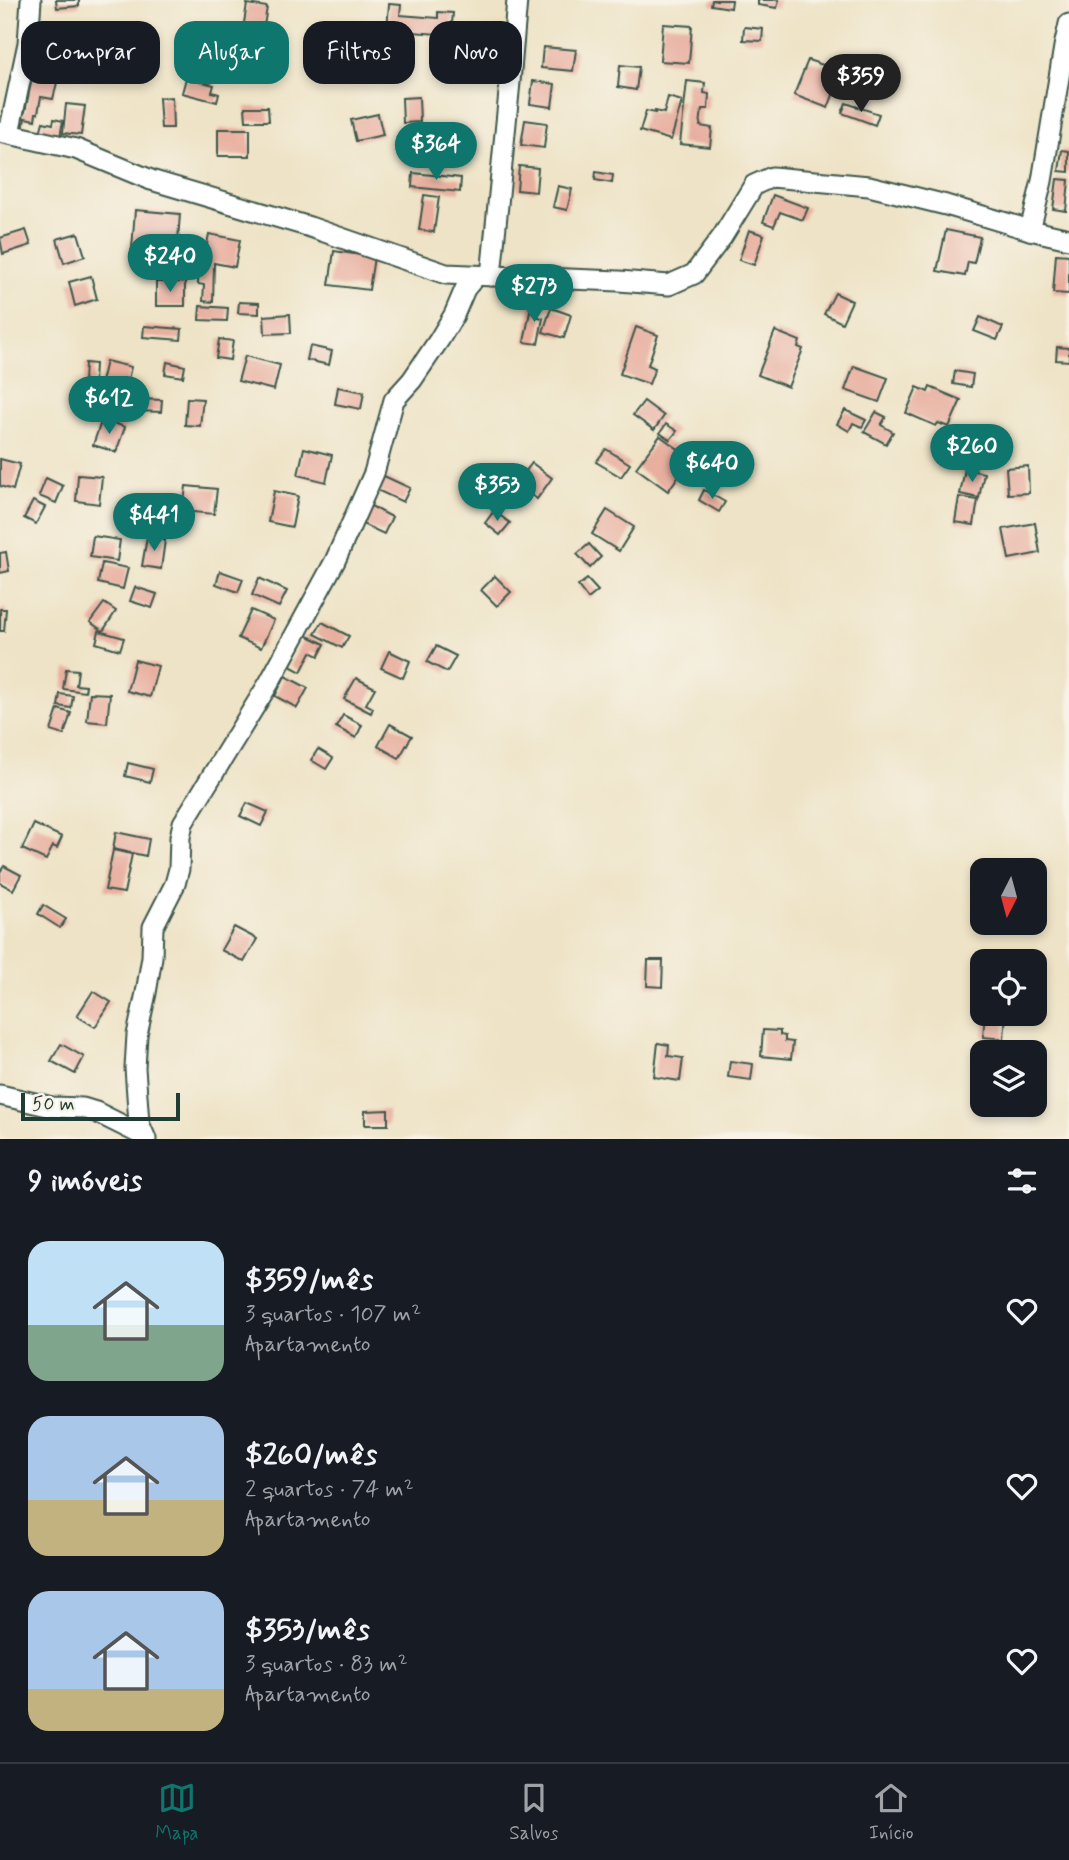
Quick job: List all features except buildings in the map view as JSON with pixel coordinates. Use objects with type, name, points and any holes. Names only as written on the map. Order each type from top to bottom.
[{"type":"street","points":[[31,0],[28,43],[5,133],[76,149],[151,180],[310,227],[446,274],[669,285],[694,274],[722,237],[754,185],[772,177],[869,186],[1069,239]]},
{"type":"street","points":[[145,1138],[139,1123],[137,1099],[137,1035],[152,957],[153,926],[175,884],[183,823],[269,683],[335,561],[374,473],[394,400],[412,380],[439,340],[465,289],[483,276],[510,82],[517,0]]},
{"type":"street","points":[[1030,230],[1042,181],[1069,24]]},
{"type":"street","points":[[0,1095],[52,1107],[83,1108],[145,1138]]}]
